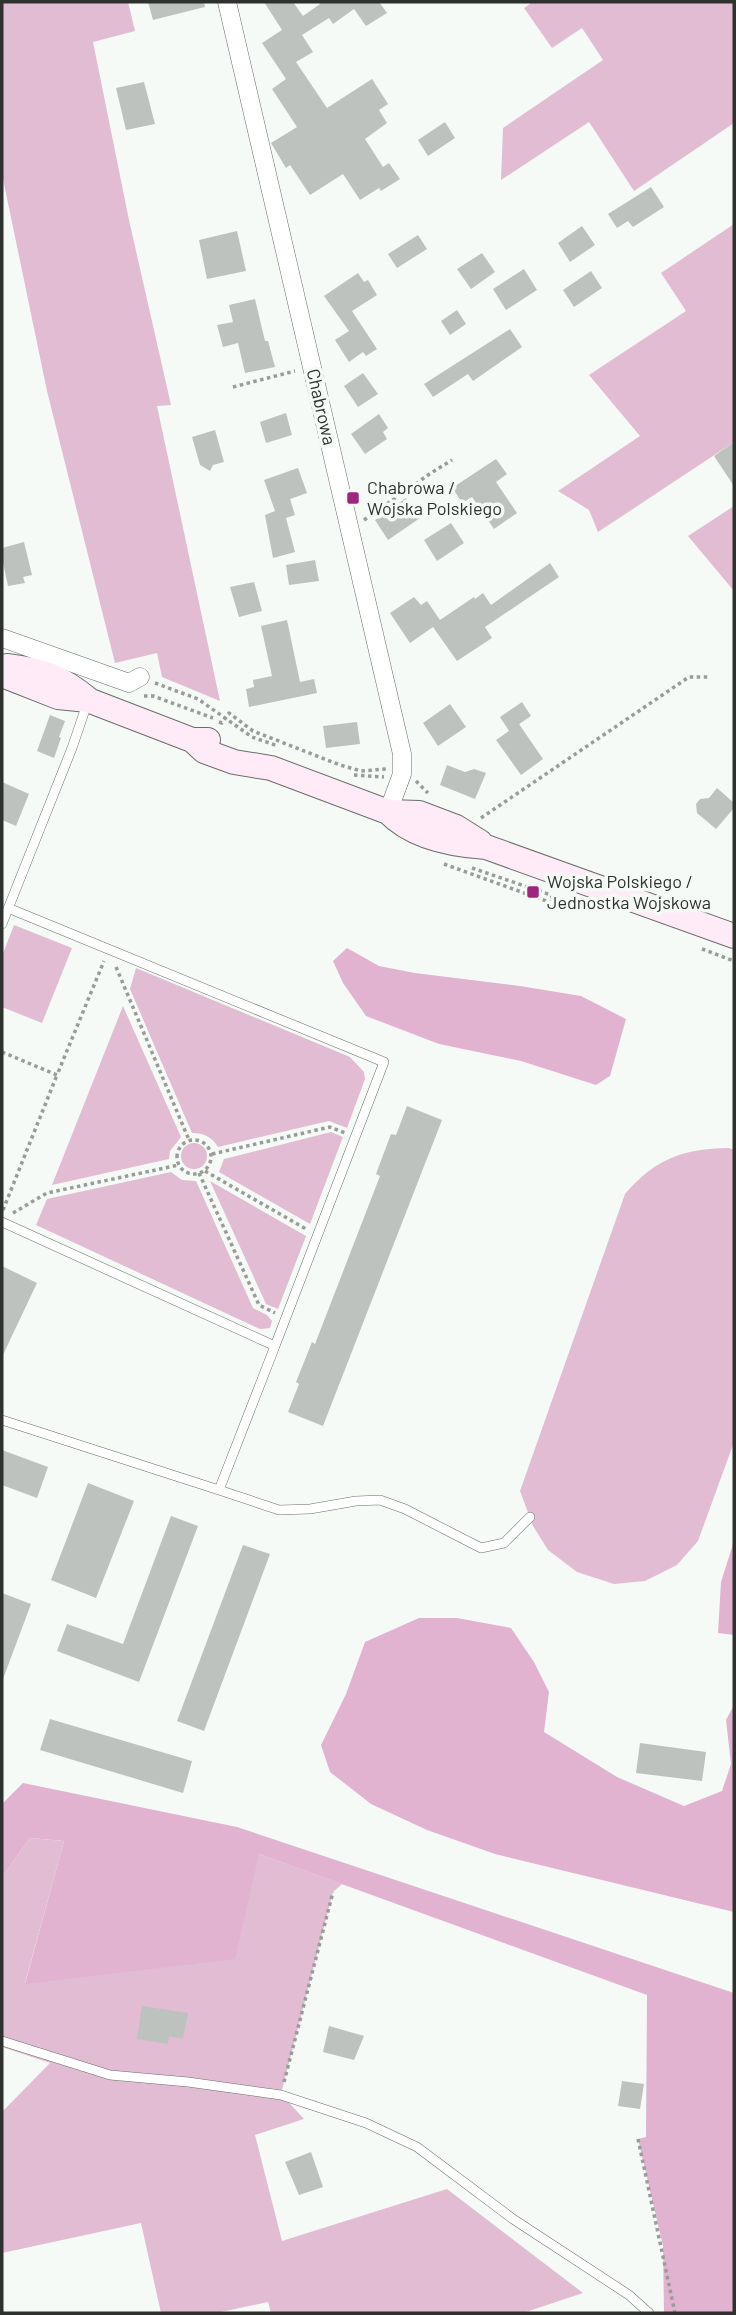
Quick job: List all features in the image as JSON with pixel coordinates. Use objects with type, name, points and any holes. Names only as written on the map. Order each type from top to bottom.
[{"type":"main road","points":[[2,665],[27,668],[50,675],[69,684],[88,700]]},
{"type":"main road","points":[[2,675],[58,697],[88,700],[192,740],[204,751],[234,762],[271,768],[388,812],[404,826],[439,840],[486,847],[734,936]]},
{"type":"street","name":"Chabrowa","points":[[227,2],[402,754],[402,774],[388,812]]},
{"type":"street","points":[[2,638],[129,683],[139,677]]},
{"type":"lane","points":[[2,924],[69,756],[88,700]]},
{"type":"lane","points":[[8,908],[384,1062],[219,1490]]},
{"type":"lane","points":[[2,1222],[275,1346]]},
{"type":"lane","points":[[2,1420],[279,1510],[380,1500],[405,1509],[481,1548],[504,1543],[530,1517]]},
{"type":"lane","points":[[2,2041],[110,2076],[188,2082],[281,2095],[366,2123],[417,2147],[513,2219],[629,2295],[649,2313]]},
{"type":"path","points":[[233,387],[312,367]]},
{"type":"path","points":[[350,530],[452,460]]},
{"type":"path","points":[[473,822],[690,677],[708,677]]},
{"type":"path","points":[[139,695],[153,696],[222,723],[229,713],[253,731],[340,765],[361,771],[383,769],[402,774],[422,786],[431,799]]},
{"type":"path","points":[[445,858],[551,895],[555,903]]},
{"type":"path","points":[[2,1213],[109,949]]},
{"type":"path","points":[[109,949],[189,1140]]},
{"type":"path","points":[[2,1052],[57,1075]]},
{"type":"path","points":[[212,1154],[330,1127],[355,1137]]},
{"type":"path","points":[[189,1140],[201,1140],[210,1149],[211,1161],[205,1171],[187,1173],[179,1165],[178,1150],[189,1140]]},
{"type":"path","points":[[13,1213],[47,1193],[179,1165]]},
{"type":"path","points":[[205,1171],[306,1229],[318,1233]]},
{"type":"path","points":[[200,1173],[259,1305],[286,1318]]},
{"type":"path","points":[[281,2095],[333,1892]]},
{"type":"path","points":[[638,2139],[675,2313]]},
{"type":"shaded area","points":[[2,2],[128,2],[135,31],[93,42],[129,220],[171,405],[157,406],[220,701],[162,677],[157,653],[115,663],[47,391],[2,174]]},
{"type":"shaded area","points":[[529,2],[734,2],[734,123],[634,191],[589,122],[501,180],[503,128],[603,60],[582,28],[552,48],[524,8]]},
{"type":"shaded area","points":[[734,224],[734,442],[598,532],[589,510],[558,491],[640,436],[589,375],[686,311],[661,273]]},
{"type":"shaded area","points":[[734,506],[734,591],[688,536]]},
{"type":"shaded area","points":[[14,925],[72,948],[42,1023],[2,1007],[2,956]]},
{"type":"shaded area","points":[[347,948],[379,966],[581,996],[626,1019],[610,1076],[596,1085],[521,1061],[439,1044],[366,1016],[343,983],[333,961]]},
{"type":"shaded area","points":[[136,968],[350,1057],[364,1072],[365,1079],[347,1128],[329,1121],[218,1147],[207,1136],[192,1133],[130,989]]},
{"type":"shaded area","points":[[123,1006],[181,1137],[170,1151],[169,1159],[52,1185]]},
{"type":"shaded area","points":[[331,1132],[343,1137],[310,1224],[219,1172],[224,1159]]},
{"type":"shaded area","points":[[194,1143],[203,1147],[207,1156],[203,1165],[194,1169],[185,1165],[181,1156],[185,1147]]},
{"type":"shaded area","points":[[729,1148],[734,1150],[734,1442],[698,1541],[677,1565],[645,1581],[614,1584],[577,1572],[548,1550],[533,1526],[520,1491],[625,1194],[648,1172],[671,1158],[698,1151]]},
{"type":"shaded area","points":[[171,1172],[182,1180],[196,1181],[253,1308],[267,1315],[272,1321],[270,1328],[260,1329],[36,1225],[47,1199]]},
{"type":"shaded area","points":[[210,1181],[306,1236],[278,1309],[266,1304]]},
{"type":"shaded area","points":[[734,1541],[734,1635],[718,1633],[721,1582]]},
{"type":"shaded area","points":[[419,1618],[457,1618],[511,1628],[534,1662],[549,1692],[544,1732],[617,1777],[684,1806],[722,1791],[731,1764],[726,1720],[734,1705],[734,1912],[495,1854],[427,1830],[371,1804],[330,1772],[321,1745],[346,1694],[365,1642]]},
{"type":"shaded area","points":[[23,1783],[237,1827],[734,1993],[734,2313],[664,2313],[663,2246],[638,2139],[646,2137],[647,1995],[259,1854],[235,1959],[25,1984],[64,1841],[30,1838],[2,1877],[2,1804]]},
{"type":"shaded area","points":[[30,1838],[64,1841],[25,1983],[259,1854],[342,1884],[333,1892],[281,2094],[304,2119],[255,2135],[282,2241],[447,2189],[583,2293],[523,2313],[271,2313],[268,2302],[216,2313],[161,2313],[141,2223],[2,2253],[2,2112],[50,2063],[2,2047],[2,1877]]},
{"type":"building","points":[[148,2],[204,2],[205,7],[153,20]]},
{"type":"building","points":[[264,2],[293,2],[303,16],[320,4],[319,2],[379,2],[387,13],[366,26],[354,9],[333,24],[329,18],[302,35],[313,52],[296,62],[327,108],[372,79],[388,104],[379,110],[387,123],[365,139],[383,167],[389,163],[400,179],[360,200],[343,174],[310,195],[290,165],[286,168],[271,143],[297,127],[272,89],[286,79],[262,43],[282,30]]},
{"type":"building","points":[[144,82],[155,124],[126,130],[116,88]]},
{"type":"building","points":[[445,122],[455,138],[428,156],[418,140]]},
{"type":"building","points":[[651,187],[664,207],[633,227],[628,221],[617,228],[608,214]]},
{"type":"building","points":[[582,226],[595,245],[570,262],[558,243]]},
{"type":"building","points":[[237,231],[246,271],[207,279],[199,240]]},
{"type":"building","points":[[418,235],[427,249],[397,268],[388,254]]},
{"type":"building","points":[[482,253],[495,272],[471,289],[457,269]]},
{"type":"building","points":[[524,269],[537,290],[506,310],[493,289]]},
{"type":"building","points":[[591,271],[602,288],[574,307],[563,290]]},
{"type":"building","points":[[358,273],[364,282],[368,280],[377,295],[352,311],[377,349],[366,356],[363,352],[349,362],[335,340],[349,331],[324,296]]},
{"type":"building","points":[[255,299],[265,341],[268,341],[275,367],[245,373],[238,343],[223,347],[217,325],[233,322],[229,305]]},
{"type":"building","points":[[457,310],[466,324],[450,335],[441,321]]},
{"type":"building","points":[[510,329],[522,347],[473,381],[468,374],[433,397],[424,384]]},
{"type":"building","points":[[363,373],[378,394],[358,407],[344,386]]},
{"type":"building","points":[[286,413],[292,435],[266,443],[260,422]]},
{"type":"building","points":[[379,414],[388,428],[383,432],[387,439],[365,454],[351,434]]},
{"type":"building","points":[[215,430],[224,462],[213,465],[210,471],[200,465],[192,437]]},
{"type":"building","points":[[734,442],[734,486],[714,456]]},
{"type":"building","points":[[496,459],[507,474],[496,482],[517,513],[494,529],[472,497],[462,503],[454,490],[457,488],[455,486]]},
{"type":"building","points":[[298,468],[307,493],[290,499],[295,515],[286,518],[295,552],[273,558],[265,515],[275,511],[264,480]]},
{"type":"building","points":[[406,498],[420,518],[388,540],[375,520]]},
{"type":"building","points":[[451,523],[464,543],[437,561],[424,540]]},
{"type":"building","points":[[24,542],[32,575],[23,577],[25,583],[8,586],[2,548]]},
{"type":"building","points":[[315,560],[319,581],[289,585],[286,565]]},
{"type":"building","points":[[550,563],[559,577],[485,627],[492,638],[457,661],[433,627],[410,643],[390,613],[414,597],[421,605],[427,601],[440,620],[483,593],[491,605]]},
{"type":"building","points":[[254,582],[262,611],[239,617],[230,587]]},
{"type":"building","points":[[287,620],[300,682],[314,679],[317,693],[249,707],[246,689],[254,687],[253,680],[272,676],[261,626]]},
{"type":"building","points":[[522,702],[531,716],[509,731],[500,717]]},
{"type":"building","points":[[450,704],[466,727],[438,746],[423,723]]},
{"type":"building","points":[[50,715],[65,721],[54,758],[37,751]]},
{"type":"building","points":[[357,722],[360,744],[326,748],[323,726]]},
{"type":"building","points":[[519,724],[543,759],[521,775],[496,740]]},
{"type":"building","points":[[447,765],[465,772],[474,769],[486,773],[475,799],[440,785]]},
{"type":"building","points":[[2,782],[29,794],[16,826],[2,820]]},
{"type":"building","points":[[717,788],[734,803],[734,808],[716,829],[697,813],[696,804],[700,799],[709,798]]},
{"type":"building","points":[[407,1106],[442,1120],[323,1426],[288,1412],[299,1384],[296,1382],[312,1342],[315,1344],[380,1176],[376,1174],[391,1134],[396,1135]]},
{"type":"building","points":[[2,1266],[37,1283],[2,1357]]},
{"type":"building","points":[[2,1450],[48,1467],[37,1498],[2,1485]]},
{"type":"building","points":[[88,1483],[134,1501],[96,1598],[51,1580]]},
{"type":"building","points":[[171,1516],[198,1526],[139,1682],[57,1651],[67,1624],[123,1644]]},
{"type":"building","points":[[243,1545],[270,1554],[204,1731],[177,1721]]},
{"type":"building","points":[[2,1593],[31,1604],[3,1679],[2,1679]]},
{"type":"building","points":[[50,1719],[192,1761],[183,1793],[40,1750]]},
{"type":"building","points":[[640,1743],[706,1752],[702,1781],[636,1773]]},
{"type":"building","points":[[142,2006],[188,2013],[183,2039],[169,2036],[168,2044],[137,2039]]},
{"type":"building","points":[[329,2026],[364,2036],[354,2060],[323,2052]]},
{"type":"building","points":[[622,2081],[644,2084],[640,2109],[618,2106]]},
{"type":"building","points":[[311,2152],[323,2187],[299,2195],[285,2162]]},
{"type":"place","name":"Chabrowa / Wojska Polskiego","points":[[353,498]]},
{"type":"place","name":"Wojska Polskiego / Jednostka Wojskowa","points":[[533,892]]}]
